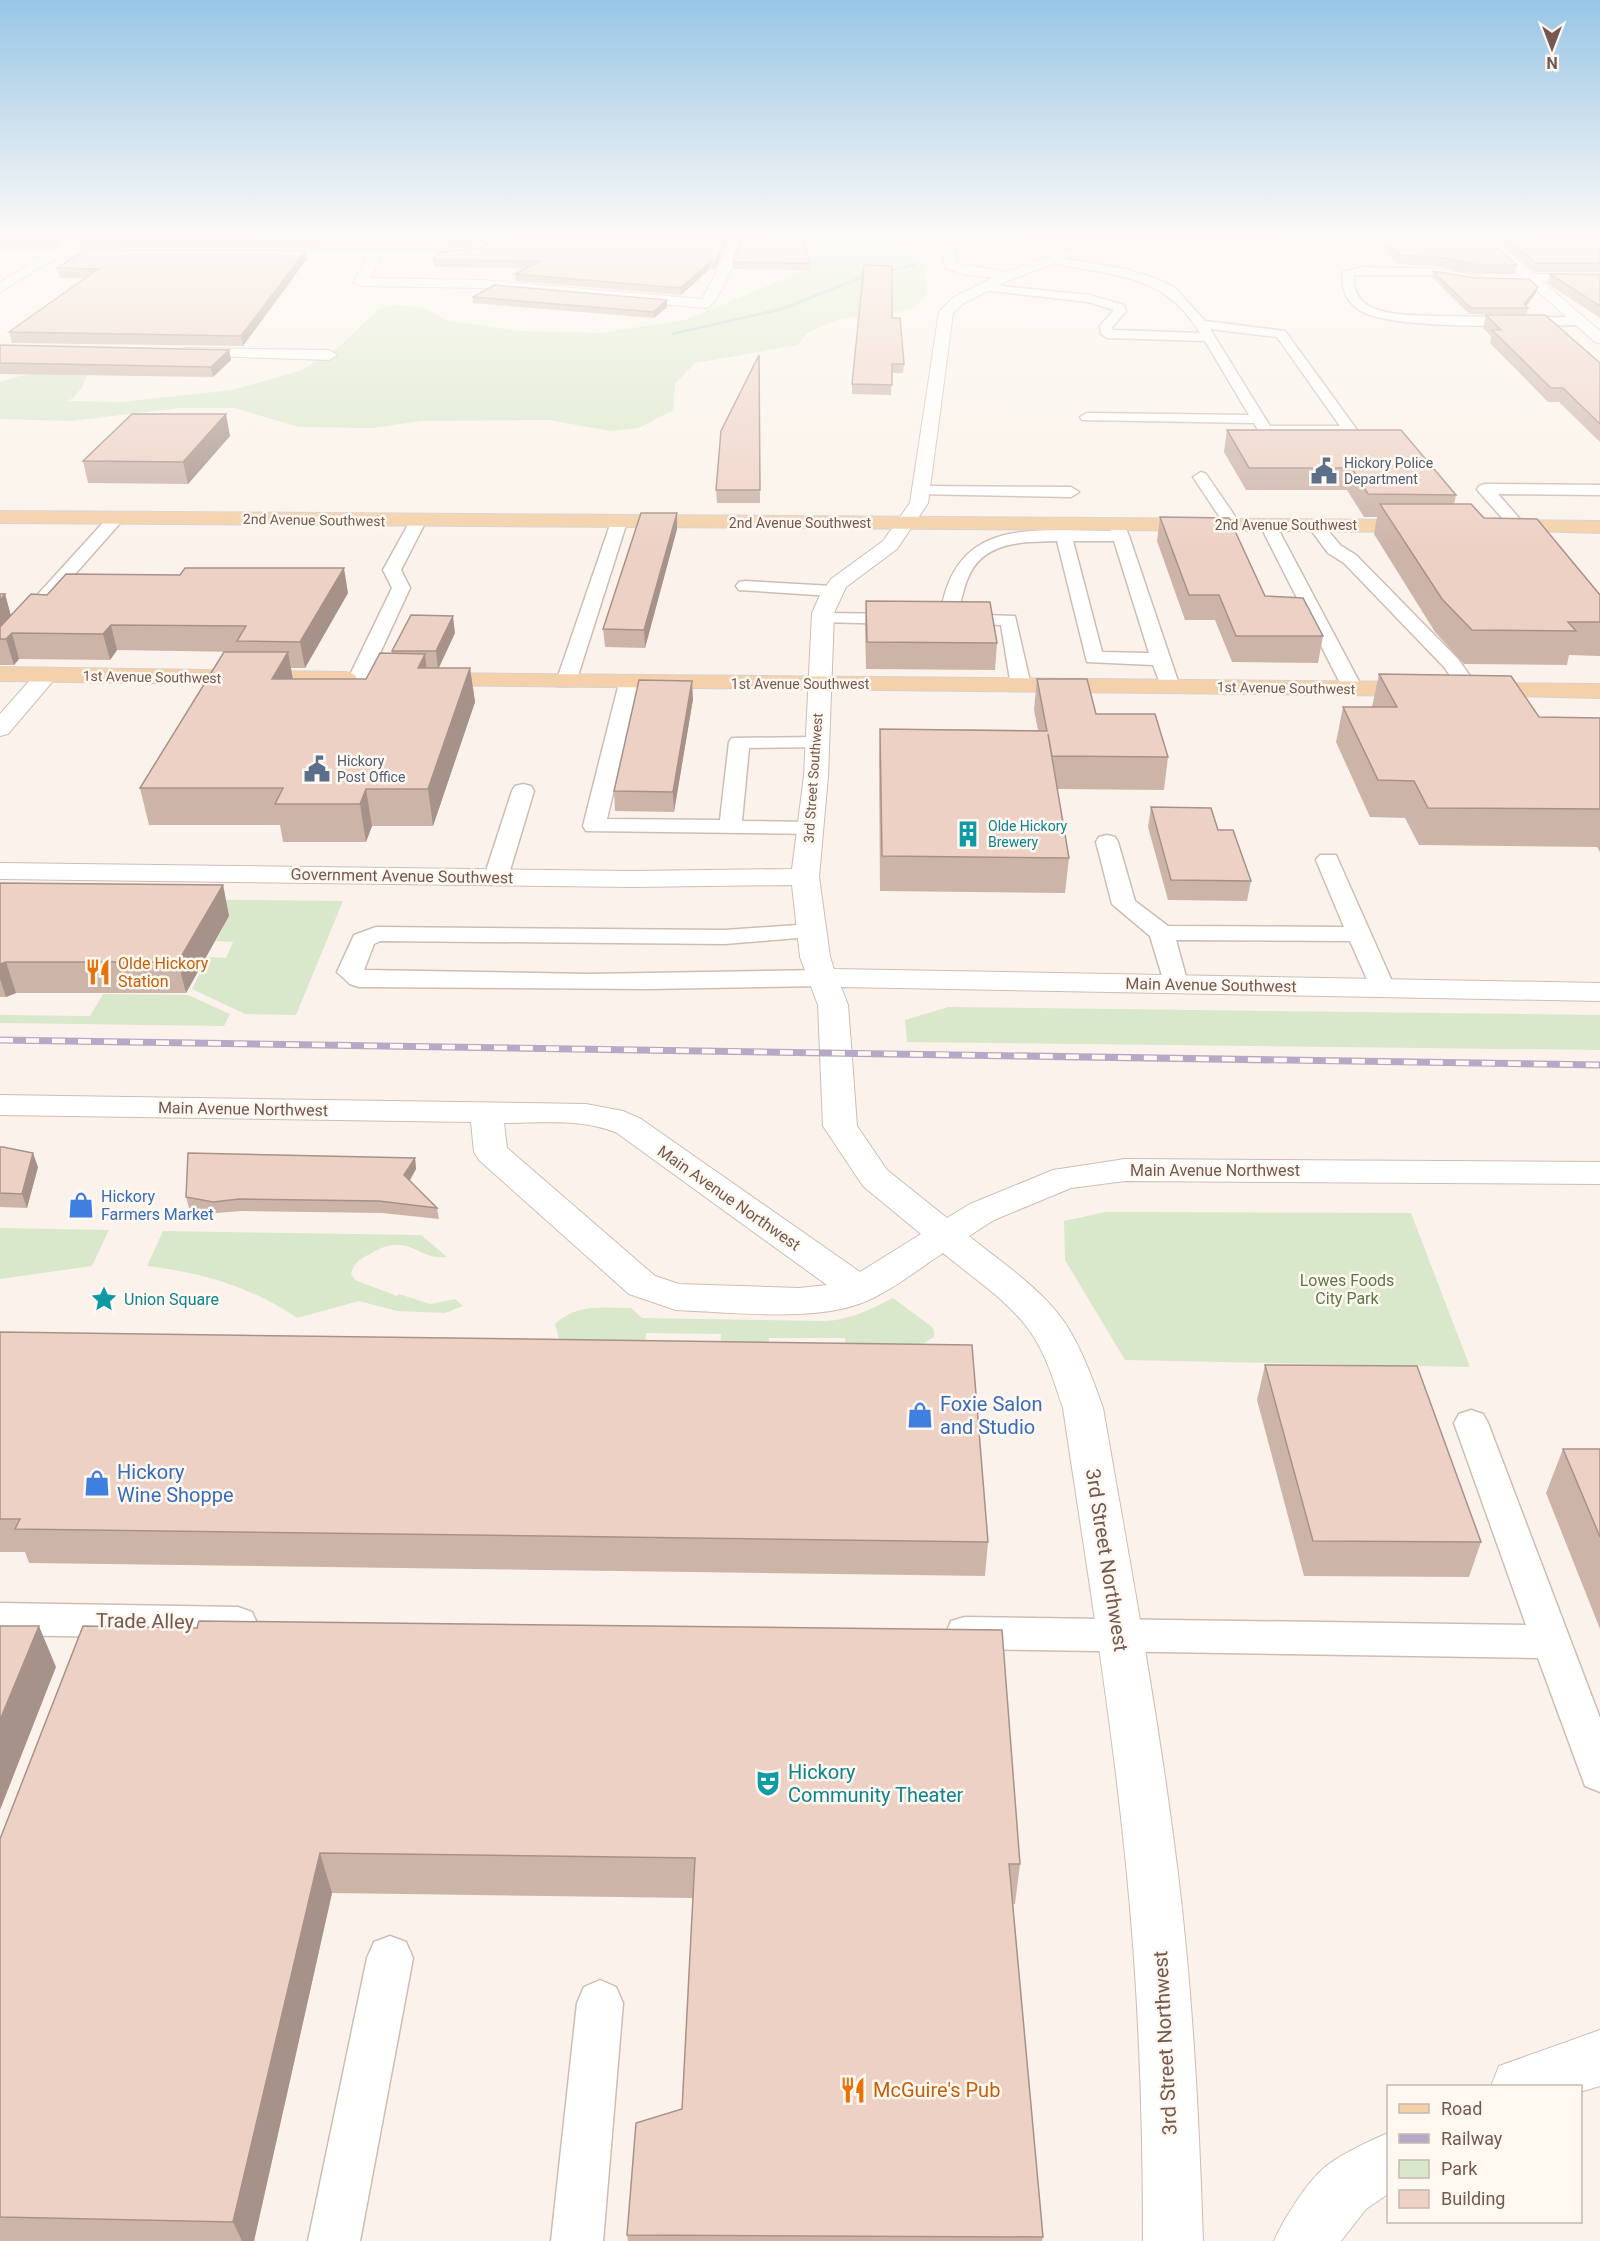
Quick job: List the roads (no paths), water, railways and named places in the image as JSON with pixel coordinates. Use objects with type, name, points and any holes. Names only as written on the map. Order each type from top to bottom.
[{"type":"main road","name":"2nd Avenue Southwest","points":[[0,517],[907,524],[1119,530],[1233,525],[1436,526]]},
{"type":"main road","points":[[1483,526],[1600,527]]},
{"type":"main road","name":"1st Avenue Southwest","points":[[0,674],[381,680]]},
{"type":"main road","name":"1st Avenue Southwest","points":[[404,680],[1600,691]]},
{"type":"street","name":"3rd Street Southwest","points":[[821,978],[815,957],[805,877],[817,743],[822,618],[832,591],[850,572],[890,545],[920,503],[942,340]]},
{"type":"street","points":[[166,352],[329,355]]},
{"type":"street","points":[[0,729],[47,675]]},
{"type":"street","name":"Government Avenue Southwest","points":[[0,871],[496,877],[805,877]]},
{"type":"street","name":"Main Avenue Southwest","points":[[821,978],[1600,992]]},
{"type":"street","name":"3rd Street Northwest","points":[[821,978],[833,1005],[840,1126],[875,1178],[1024,1300],[1051,1332],[1072,1376],[1083,1408],[1142,1794],[1159,1941],[1172,2159],[1173,2241]]},
{"type":"street","name":"Main Avenue Northwest","points":[[0,1105],[487,1115],[586,1114],[611,1118],[629,1126],[859,1290]]},
{"type":"street","name":"Main Avenue Northwest","points":[[487,1115],[491,1152],[642,1285],[676,1297],[799,1301],[824,1299],[859,1290],[982,1212],[1065,1178],[1125,1170],[1600,1173]]},
{"type":"street","points":[[1522,2085],[1600,2058]]},
{"type":"street","points":[[1304,2241],[1345,2188],[1387,2163]]},
{"type":"lane","points":[[1210,340],[1265,430],[1350,430],[1285,340]]},
{"type":"lane","points":[[1087,417],[1258,419]]},
{"type":"lane","points":[[1202,477],[1233,525]]},
{"type":"lane","points":[[1518,526],[1485,489],[1600,490]]},
{"type":"lane","points":[[922,491],[1071,492]]},
{"type":"lane","points":[[0,647],[116,518]]},
{"type":"lane","points":[[358,679],[401,588],[392,570],[418,521]]},
{"type":"lane","points":[[566,682],[619,522]]},
{"type":"lane","points":[[1268,525],[1353,689]]},
{"type":"lane","points":[[1316,526],[1334,549],[1350,560],[1451,663],[1470,690]]},
{"type":"lane","points":[[939,614],[968,562],[988,544],[1011,539],[1064,537],[1119,530],[1170,687]]},
{"type":"lane","points":[[1064,537],[1095,658],[1160,659]]},
{"type":"lane","points":[[745,586],[832,591]]},
{"type":"lane","points":[[822,618],[939,614],[1009,620],[1021,686]]},
{"type":"lane","points":[[628,683],[594,826],[810,829]]},
{"type":"lane","points":[[730,827],[739,742],[817,743]]},
{"type":"lane","points":[[496,877],[523,791]]},
{"type":"lane","points":[[1107,842],[1124,904],[1162,933],[1359,934]]},
{"type":"lane","points":[[1328,860],[1382,988]]},
{"type":"lane","points":[[812,931],[725,937],[376,934],[363,940],[350,972],[359,979],[722,982],[821,978]]},
{"type":"lane","points":[[1162,933],[1175,984]]},
{"type":"lane","points":[[1472,1423],[1600,1773]]},
{"type":"lane","name":"Trade Alley","points":[[0,1619],[90,1637],[275,1623]]},
{"type":"lane","points":[[930,1632],[1552,1642]]},
{"type":"lane","points":[[334,2241],[390,1958]]},
{"type":"lane","points":[[577,2241],[600,2003]]},
{"type":"railway","points":[[0,1040],[1600,1065]]},
{"type":"place","name":"Hickory Police Department","points":[[1324,471]]},
{"type":"place","name":"Hickory Post Office","points":[[317,769]]},
{"type":"place","name":"Olde Hickory Brewery","points":[[968,834]]},
{"type":"place","name":"Olde Hickory Station","points":[[98,972]]},
{"type":"place","name":"Hickory Farmers Market","points":[[81,1205]]},
{"type":"place","name":"Union Square","points":[[104,1299]]},
{"type":"place","name":"Foxie Salon and Studio","points":[[920,1415]]},
{"type":"place","name":"Hickory Wine Shoppe","points":[[97,1483]]},
{"type":"place","name":"Hickory Community Theater","points":[[768,1783]]},
{"type":"place","name":"McGuire's Pub","points":[[853,2090]]},
{"type":"park label","name":"Lowes Foods City Park","points":[[1347,1289]]}]
